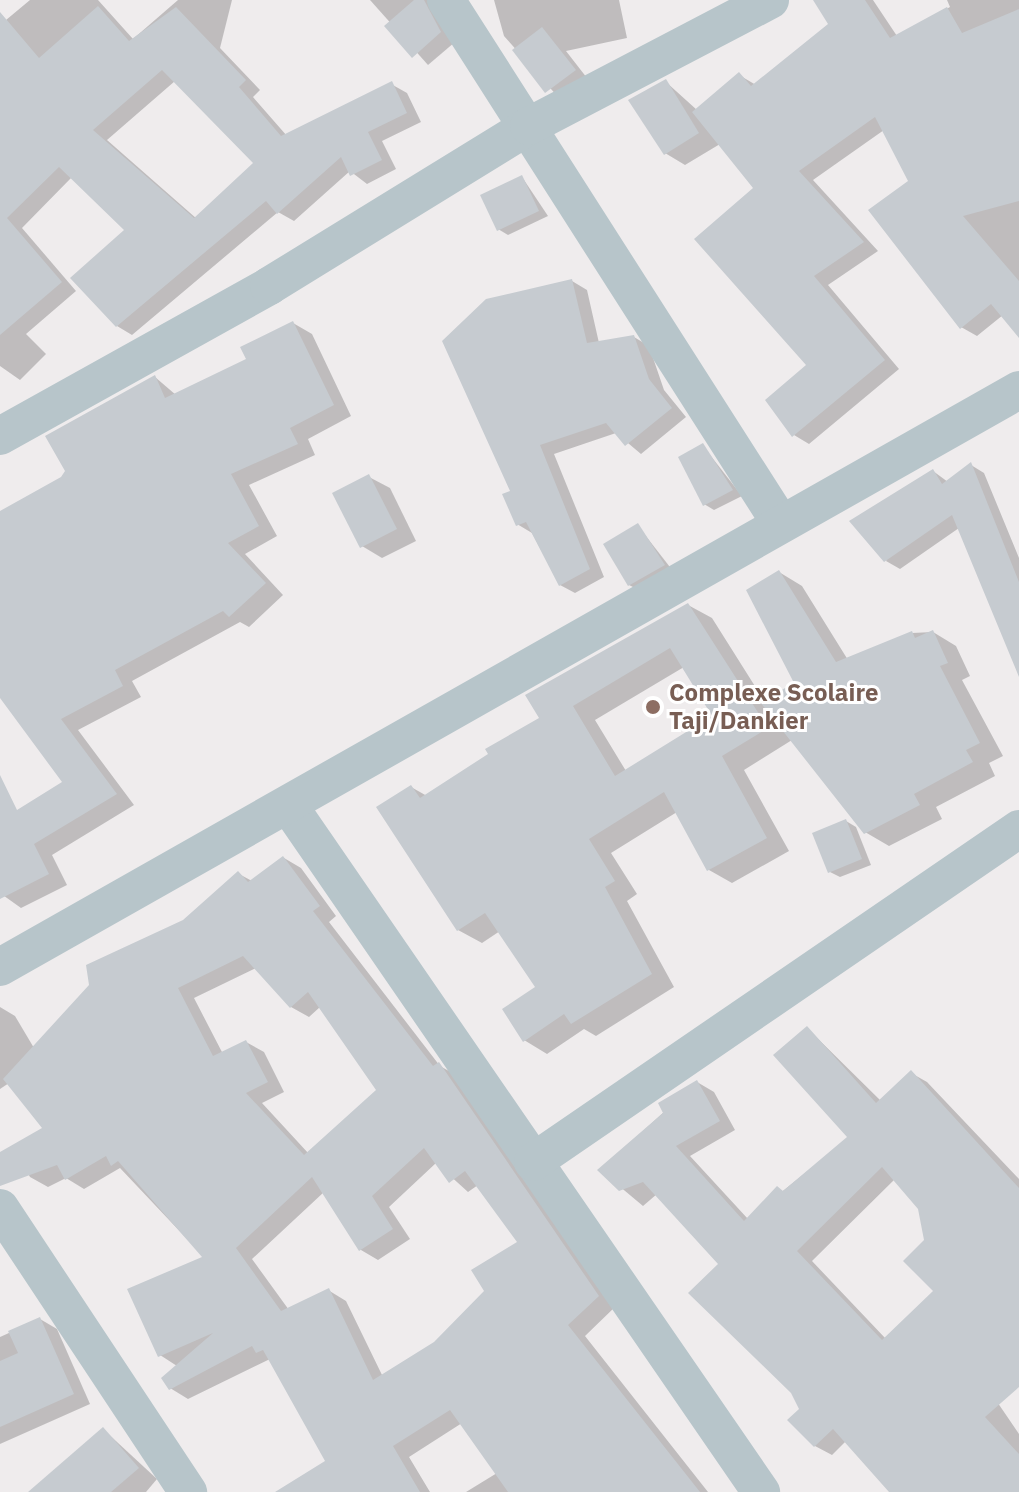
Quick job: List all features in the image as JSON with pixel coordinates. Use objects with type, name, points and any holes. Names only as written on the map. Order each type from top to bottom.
[{"type":"street","points":[[446,0],[781,524]]},
{"type":"street","points":[[0,436],[269,286],[529,126],[770,0]]},
{"type":"street","points":[[0,967],[1019,390]]},
{"type":"street","points":[[289,806],[761,1492]]},
{"type":"street","points":[[533,1162],[1019,829]]},
{"type":"street","points":[[0,1208],[188,1492]]},
{"type":"building","points":[[414,0],[424,0],[441,32],[412,58],[384,26]]},
{"type":"building","points":[[813,0],[865,0],[890,38],[947,7],[962,33],[1019,9],[1019,201],[963,216],[1019,281],[1019,338],[991,304],[960,329],[868,210],[908,181],[875,117],[799,171],[864,242],[814,276],[885,360],[792,437],[765,400],[806,365],[694,239],[753,188],[692,112],[739,72],[751,86],[828,24]]},
{"type":"building","points":[[98,6],[129,41],[176,7],[246,80],[239,87],[281,136],[392,81],[407,113],[368,132],[382,160],[350,176],[341,157],[277,214],[266,201],[116,327],[70,278],[124,230],[59,167],[7,218],[62,282],[0,335],[0,12],[39,58]],"holes":[[[162,70],[253,163],[194,218],[93,130]]]},
{"type":"building","points":[[542,27],[576,70],[545,93],[512,50]]},
{"type":"building","points":[[666,79],[699,133],[664,155],[628,100]]},
{"type":"building","points":[[522,175],[539,211],[497,231],[480,195]]},
{"type":"building","points":[[572,279],[587,343],[634,335],[649,379],[672,408],[625,446],[606,423],[540,445],[590,569],[559,586],[526,522],[516,526],[502,494],[510,491],[442,341],[486,299]]},
{"type":"building","points":[[293,321],[334,405],[290,428],[298,444],[231,474],[259,526],[228,543],[266,583],[229,617],[223,611],[115,670],[123,686],[61,719],[117,794],[34,844],[49,874],[0,899],[0,775],[17,810],[62,782],[0,698],[0,511],[61,477],[65,471],[45,436],[155,375],[165,398],[246,359],[240,347]]},
{"type":"building","points":[[703,443],[733,490],[703,506],[678,457]]},
{"type":"building","points":[[971,462],[1019,582],[1019,677],[952,515],[884,562],[849,521],[933,469],[942,484]]},
{"type":"building","points":[[369,474],[397,529],[360,548],[332,493]]},
{"type":"building","points":[[638,523],[665,565],[628,586],[603,544]]},
{"type":"building","points":[[779,570],[836,662],[912,631],[915,638],[933,630],[948,663],[940,666],[980,743],[966,750],[973,762],[914,794],[920,805],[864,834],[760,702],[794,683],[746,590]]},
{"type":"building","points":[[688,603],[768,728],[722,756],[767,838],[707,871],[664,792],[589,839],[615,881],[605,887],[652,974],[571,1024],[564,1014],[523,1042],[502,1009],[535,987],[485,913],[457,931],[376,807],[411,785],[420,798],[488,754],[485,749],[539,718],[525,695]],"holes":[[[670,648],[712,716],[615,776],[573,706]]]},
{"type":"building","points":[[846,819],[862,859],[828,873],[812,833]]},
{"type":"building","points":[[283,856],[320,906],[313,911],[433,1066],[439,1062],[599,1296],[568,1325],[700,1492],[508,1492],[450,1410],[393,1446],[420,1492],[275,1492],[325,1461],[263,1350],[256,1353],[252,1346],[169,1390],[161,1378],[213,1333],[158,1357],[127,1289],[202,1257],[118,1161],[111,1166],[106,1156],[65,1180],[57,1165],[0,1186],[0,1152],[42,1128],[3,1079],[89,985],[86,965],[183,920],[238,871],[248,882]],"holes":[[[243,956],[290,1008],[308,992],[376,1090],[304,1155],[246,1093],[268,1082],[246,1040],[213,1056],[178,988]],[[424,1148],[449,1183],[465,1171],[517,1242],[471,1270],[484,1291],[434,1342],[373,1380],[329,1288],[281,1311],[236,1248],[312,1177],[359,1251],[393,1229],[372,1196]]]},
{"type":"building","points":[[807,1026],[876,1103],[911,1070],[1019,1188],[1019,1387],[985,1417],[1019,1454],[1019,1492],[889,1492],[833,1429],[814,1447],[787,1420],[799,1409],[791,1393],[688,1293],[718,1264],[643,1182],[619,1191],[597,1170],[663,1113],[658,1103],[697,1080],[720,1121],[676,1146],[744,1221],[777,1186],[783,1191],[847,1137],[773,1055]],"holes":[[[882,1167],[918,1209],[924,1240],[903,1261],[933,1291],[882,1340],[797,1251]]]},
{"type":"building","points":[[40,1317],[74,1394],[0,1427],[0,1361],[18,1353],[8,1331]]},
{"type":"building","points":[[103,1427],[139,1468],[111,1492],[28,1492]]},
{"type":"place","name":"Complexe Scolaire Taji/Dankier","points":[[653,707]]}]
